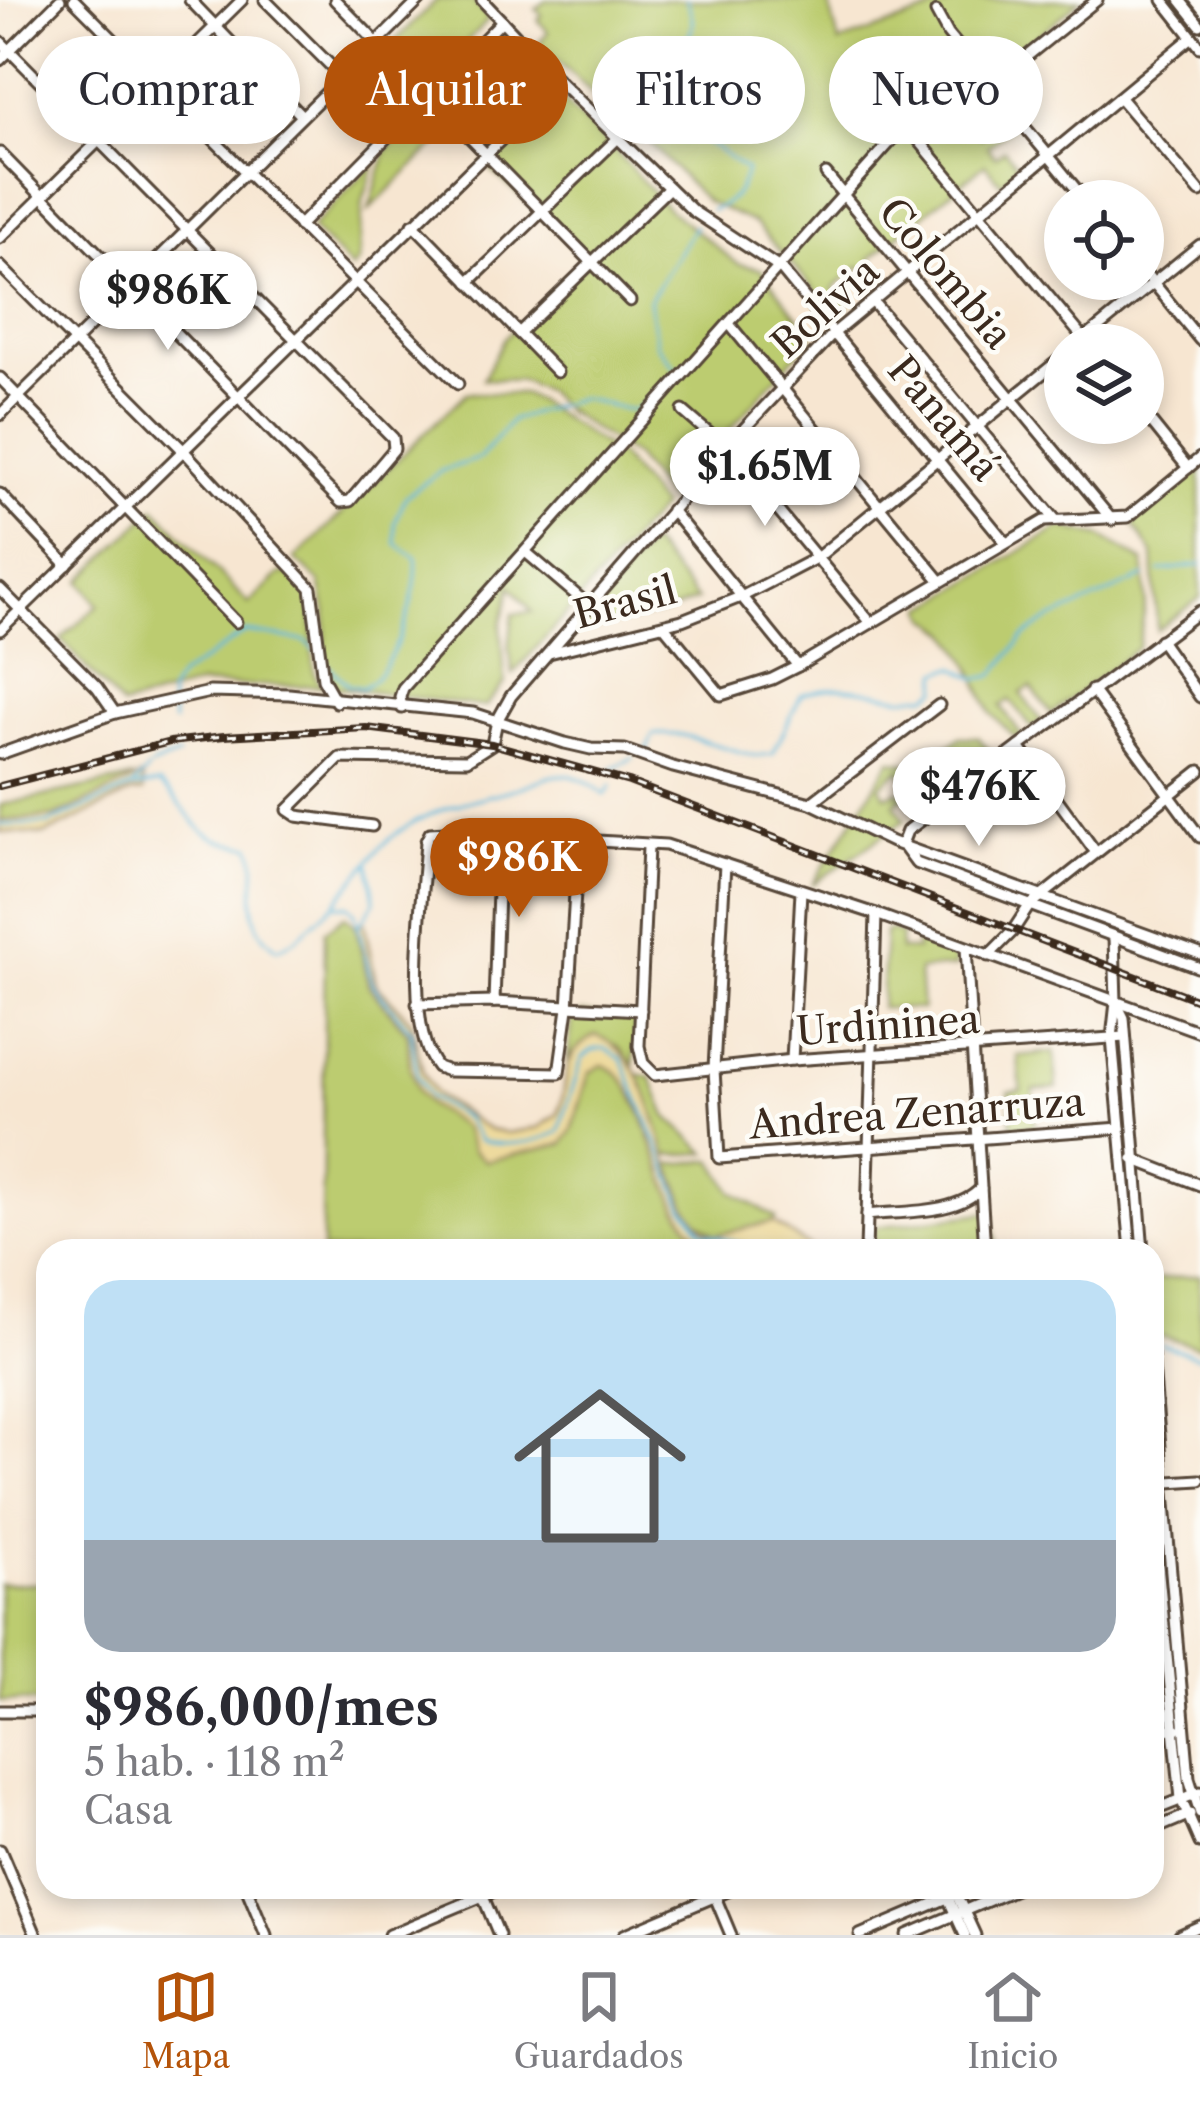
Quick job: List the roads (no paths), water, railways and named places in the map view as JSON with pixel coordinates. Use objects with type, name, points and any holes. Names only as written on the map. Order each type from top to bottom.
[{"type":"street","points":[[0,60],[60,0]]},
{"type":"street","points":[[74,0],[110,36]]},
{"type":"street","points":[[190,0],[301,115]]},
{"type":"street","points":[[206,36],[242,0]]},
{"type":"street","points":[[265,0],[324,60]]},
{"type":"street","points":[[335,0],[371,36]]},
{"type":"street","name":"Panamá","points":[[482,0],[516,36]]},
{"type":"street","points":[[1043,44],[1096,0]]},
{"type":"street","points":[[1162,0],[1196,42]]},
{"type":"street","points":[[381,36],[415,2]]},
{"type":"street","points":[[1176,16],[1187,2],[1200,25]]},
{"type":"street","points":[[936,12],[950,36]]},
{"type":"street","points":[[487,36],[502,21]]},
{"type":"street","points":[[0,41],[36,77]]},
{"type":"street","name":"Bolivia","points":[[372,826],[297,816],[288,810],[334,761],[467,760],[492,744],[497,721],[511,696],[726,448],[834,333],[1120,98],[1196,42]]},
{"type":"street","name":"Panamá","points":[[568,90],[592,113]]},
{"type":"street","points":[[0,415],[324,92]]},
{"type":"street","points":[[1120,98],[1200,192]]},
{"type":"street","points":[[0,238],[96,144]]},
{"type":"street","points":[[0,154],[341,502],[350,501],[395,443],[104,144]]},
{"type":"street","points":[[217,144],[458,384]]},
{"type":"street","points":[[299,226],[380,144]]},
{"type":"street","points":[[475,144],[630,301]]},
{"type":"street","points":[[0,630],[495,144]]},
{"type":"street","points":[[469,282],[612,144]]},
{"type":"street","name":"Panamá","points":[[624,144],[707,222],[780,268],[1006,543]]},
{"type":"street","points":[[402,708],[403,688],[891,144]]},
{"type":"street","points":[[922,144],[1068,324]]},
{"type":"street","points":[[1039,144],[1069,180]]},
{"type":"street","name":"Colombia","points":[[826,174],[1112,520]]},
{"type":"street","points":[[519,333],[669,188]]},
{"type":"street","points":[[413,224],[557,372]]},
{"type":"street","points":[[1164,273],[1200,245]]},
{"type":"street","points":[[0,266],[182,449],[314,593],[323,680],[336,702]]},
{"type":"street","points":[[1164,295],[1200,340]]},
{"type":"street","points":[[1104,324],[1132,300]]},
{"type":"street","points":[[873,302],[1054,518]]},
{"type":"street","points":[[730,325],[940,580]]},
{"type":"street","name":"Brasil","points":[[547,653],[664,626],[743,596],[818,557],[1044,372]]},
{"type":"street","points":[[0,378],[236,622]]},
{"type":"street","points":[[683,411],[726,448],[871,622]]},
{"type":"street","points":[[1164,438],[1188,468]]},
{"type":"street","points":[[664,626],[721,695],[798,666],[1054,518],[1128,517],[1200,458]]},
{"type":"street","points":[[0,494],[67,565]]},
{"type":"street","points":[[671,510],[798,666]]},
{"type":"street","points":[[528,554],[588,605]]},
{"type":"street","points":[[0,590],[97,687],[115,713]]},
{"type":"street","points":[[1200,611],[907,832],[902,844],[916,863],[1029,906],[1200,954]]},
{"type":"street","points":[[1160,640],[1200,697]]},
{"type":"street","points":[[1092,690],[1200,837]]},
{"type":"street","points":[[0,754],[115,713],[210,692],[290,694],[472,713],[591,749],[625,750],[811,803],[902,844],[1040,896],[1200,968]]},
{"type":"street","points":[[811,803],[938,705]]},
{"type":"street","points":[[1019,747],[1095,851]]},
{"type":"street","points":[[987,956],[1040,896],[1200,771]]},
{"type":"street","points":[[578,843],[568,1008],[559,1073],[448,1071],[432,1063],[417,1004],[430,833],[666,845],[876,914],[1200,1032]]},
{"type":"street","points":[[494,1002],[500,836]]},
{"type":"street","points":[[417,1004],[494,1002],[641,1010],[648,847]]},
{"type":"street","points":[[714,1069],[725,864]]},
{"type":"street","points":[[792,1060],[800,891]]},
{"type":"street","points":[[866,1239],[876,914]]},
{"type":"street","points":[[1115,932],[1112,1038],[1120,1128],[1141,1239]]},
{"type":"street","points":[[966,948],[984,1239]]},
{"type":"street","points":[[1116,1002],[1124,1018],[1131,1239]]},
{"type":"street","name":"Urdininea","points":[[641,1010],[639,1046],[643,1063],[655,1076],[792,1060],[1125,1037]]},
{"type":"street","name":"Andrea Zenarruza","points":[[714,1069],[718,1158],[1120,1128]]},
{"type":"street","name":"Andrea Zenarruza","points":[[1128,1159],[1200,1185]]},
{"type":"street","points":[[867,1215],[956,1204],[971,1199],[981,1188]]},
{"type":"street","points":[[1164,1483],[1200,1480]]},
{"type":"street","points":[[1164,1538],[1183,1713],[1178,1729]]},
{"type":"street","points":[[1164,1644],[1170,1714],[1178,1729],[1200,1843]]},
{"type":"street","points":[[0,1711],[36,1711]]},
{"type":"street","points":[[1164,1714],[1183,1713]]},
{"type":"street","points":[[1164,1730],[1178,1729]]},
{"type":"street","points":[[1164,1825],[1197,1811]]},
{"type":"street","points":[[0,1850],[36,1935]]},
{"type":"street","points":[[251,1899],[266,1935]]},
{"type":"street","points":[[389,1935],[466,1899]]},
{"type":"street","points":[[484,1899],[499,1935]]},
{"type":"street","points":[[624,1935],[699,1899]]},
{"type":"street","points":[[716,1899],[731,1935]]},
{"type":"street","points":[[860,1935],[934,1899]]},
{"type":"street","points":[[954,1899],[975,1935]]},
{"type":"street","points":[[907,1935],[992,1899]]},
{"type":"street","points":[[960,1913],[965,1935]]},
{"type":"street","points":[[1180,1935],[1200,1926]]},
{"type":"waterway","points":[[686,0],[692,26],[660,76],[660,126],[682,141],[701,138],[746,170],[735,195],[711,210]]},
{"type":"waterway","points":[[678,371],[657,345],[649,300],[695,226]]},
{"type":"waterway","points":[[326,663],[348,685],[362,688],[374,680],[394,649],[416,573],[416,558],[396,543],[395,523],[406,496],[441,471],[480,458],[512,420],[580,398],[634,411],[661,391]]},
{"type":"waterway","points":[[1160,571],[1200,565]]},
{"type":"waterway","points":[[646,752],[653,734],[682,735],[755,756],[773,754],[801,695],[839,688],[927,696],[938,689],[939,672],[955,667],[977,679],[993,676],[1023,638],[1045,622],[1144,577]]},
{"type":"waterway","points":[[173,722],[169,692],[179,677],[246,632],[305,641],[315,650]]},
{"type":"waterway","points":[[131,788],[153,765],[178,756]]},
{"type":"waterway","points":[[612,768],[633,758]]},
{"type":"waterway","points":[[360,924],[375,901],[369,862],[399,831],[417,821],[552,776],[581,779],[605,795],[611,786]]},
{"type":"waterway","points":[[0,825],[47,824],[131,788],[159,784],[206,833],[251,846],[257,924],[278,949],[333,905],[348,905],[355,913],[372,984],[411,1031],[417,1076],[429,1097],[466,1119],[479,1140],[520,1143],[559,1132],[582,1058],[604,1048],[622,1059],[683,1206],[703,1232],[725,1239]]},
{"type":"waterway","points":[[336,902],[368,863]]},
{"type":"waterway","points":[[1164,1346],[1200,1357]]},
{"type":"railway","points":[[0,786],[170,742],[224,736],[366,728],[492,744],[629,782],[1200,1001]]}]
